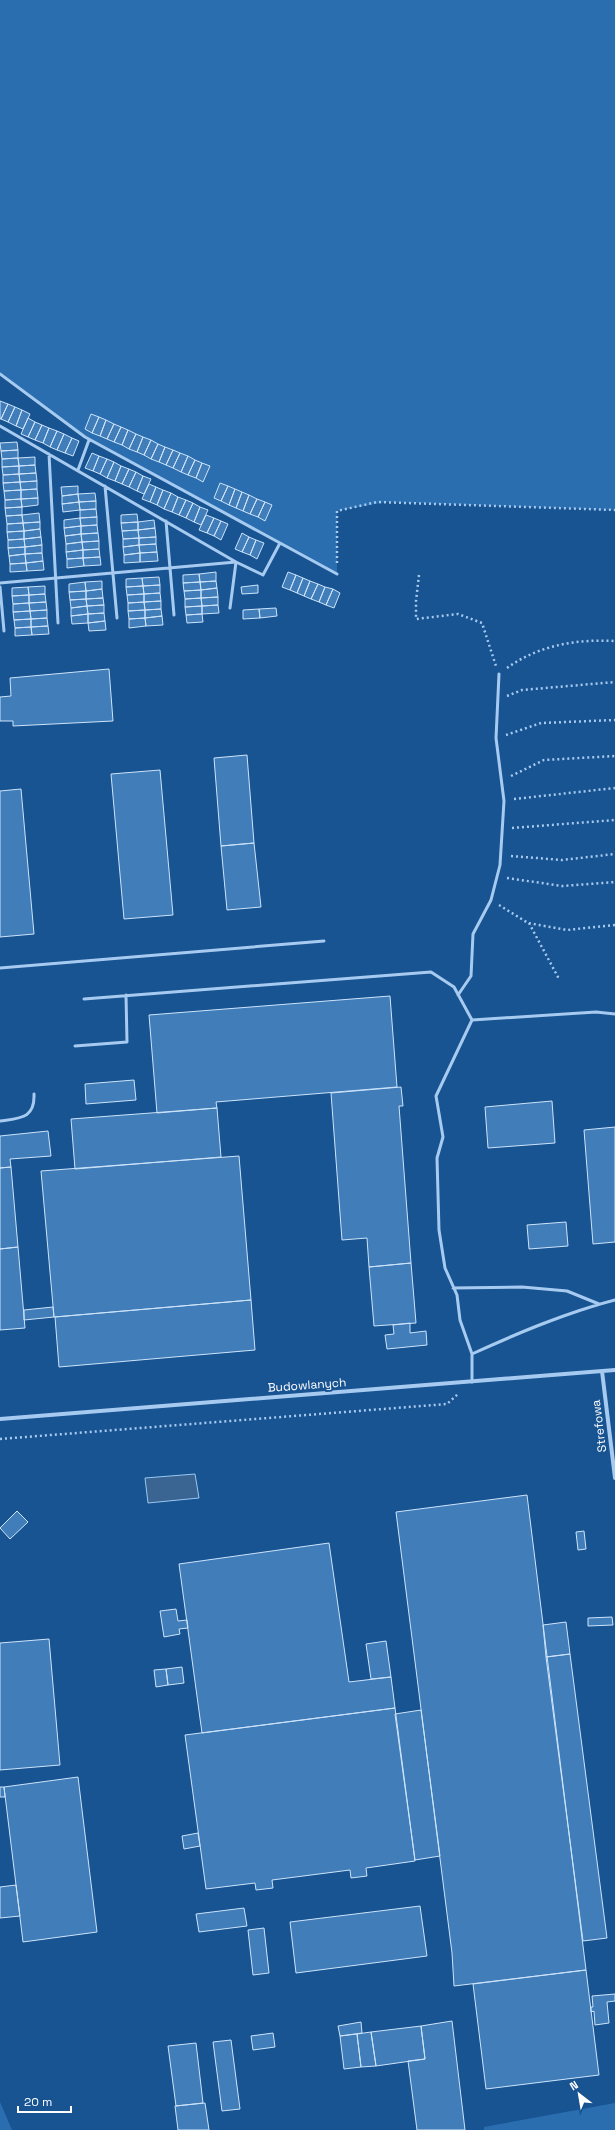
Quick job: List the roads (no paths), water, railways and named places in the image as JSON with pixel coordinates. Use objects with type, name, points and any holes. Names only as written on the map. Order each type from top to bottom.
[{"type":"street","name":"Budowlanych","points":[[0,1419],[615,1370]]},
{"type":"street","name":"Strefowa","points":[[602,1371],[615,1478]]},
{"type":"lane","points":[[0,374],[89,440],[337,574]]},
{"type":"lane","points":[[0,426],[236,562],[263,575],[280,543]]},
{"type":"lane","points":[[78,470],[89,440]]},
{"type":"lane","points":[[49,454],[58,623]]},
{"type":"lane","points":[[105,486],[117,618]]},
{"type":"lane","points":[[166,521],[174,615]]},
{"type":"lane","points":[[0,583],[236,562]]},
{"type":"lane","points":[[230,608],[236,562]]},
{"type":"lane","points":[[0,587],[4,631]]},
{"type":"lane","points":[[458,995],[471,976],[473,934],[491,900],[500,855],[504,801],[496,738],[499,674]]},
{"type":"lane","points":[[0,968],[324,941]]},
{"type":"lane","points":[[84,998],[431,972],[454,987],[472,1020]]},
{"type":"lane","points":[[75,1046],[126,1042],[126,995]]},
{"type":"lane","points":[[472,1020],[596,1012],[615,1014]]},
{"type":"lane","points":[[472,1020],[436,1096],[443,1137],[437,1158],[439,1230],[445,1268],[457,1296],[460,1320],[472,1354],[472,1382]]},
{"type":"lane","points":[[0,1121],[24,1118],[30,1112],[34,1104],[34,1094]]},
{"type":"lane","points":[[453,1288],[522,1287],[567,1291],[599,1304]]},
{"type":"lane","points":[[472,1354],[511,1336],[584,1308],[615,1300]]}]
